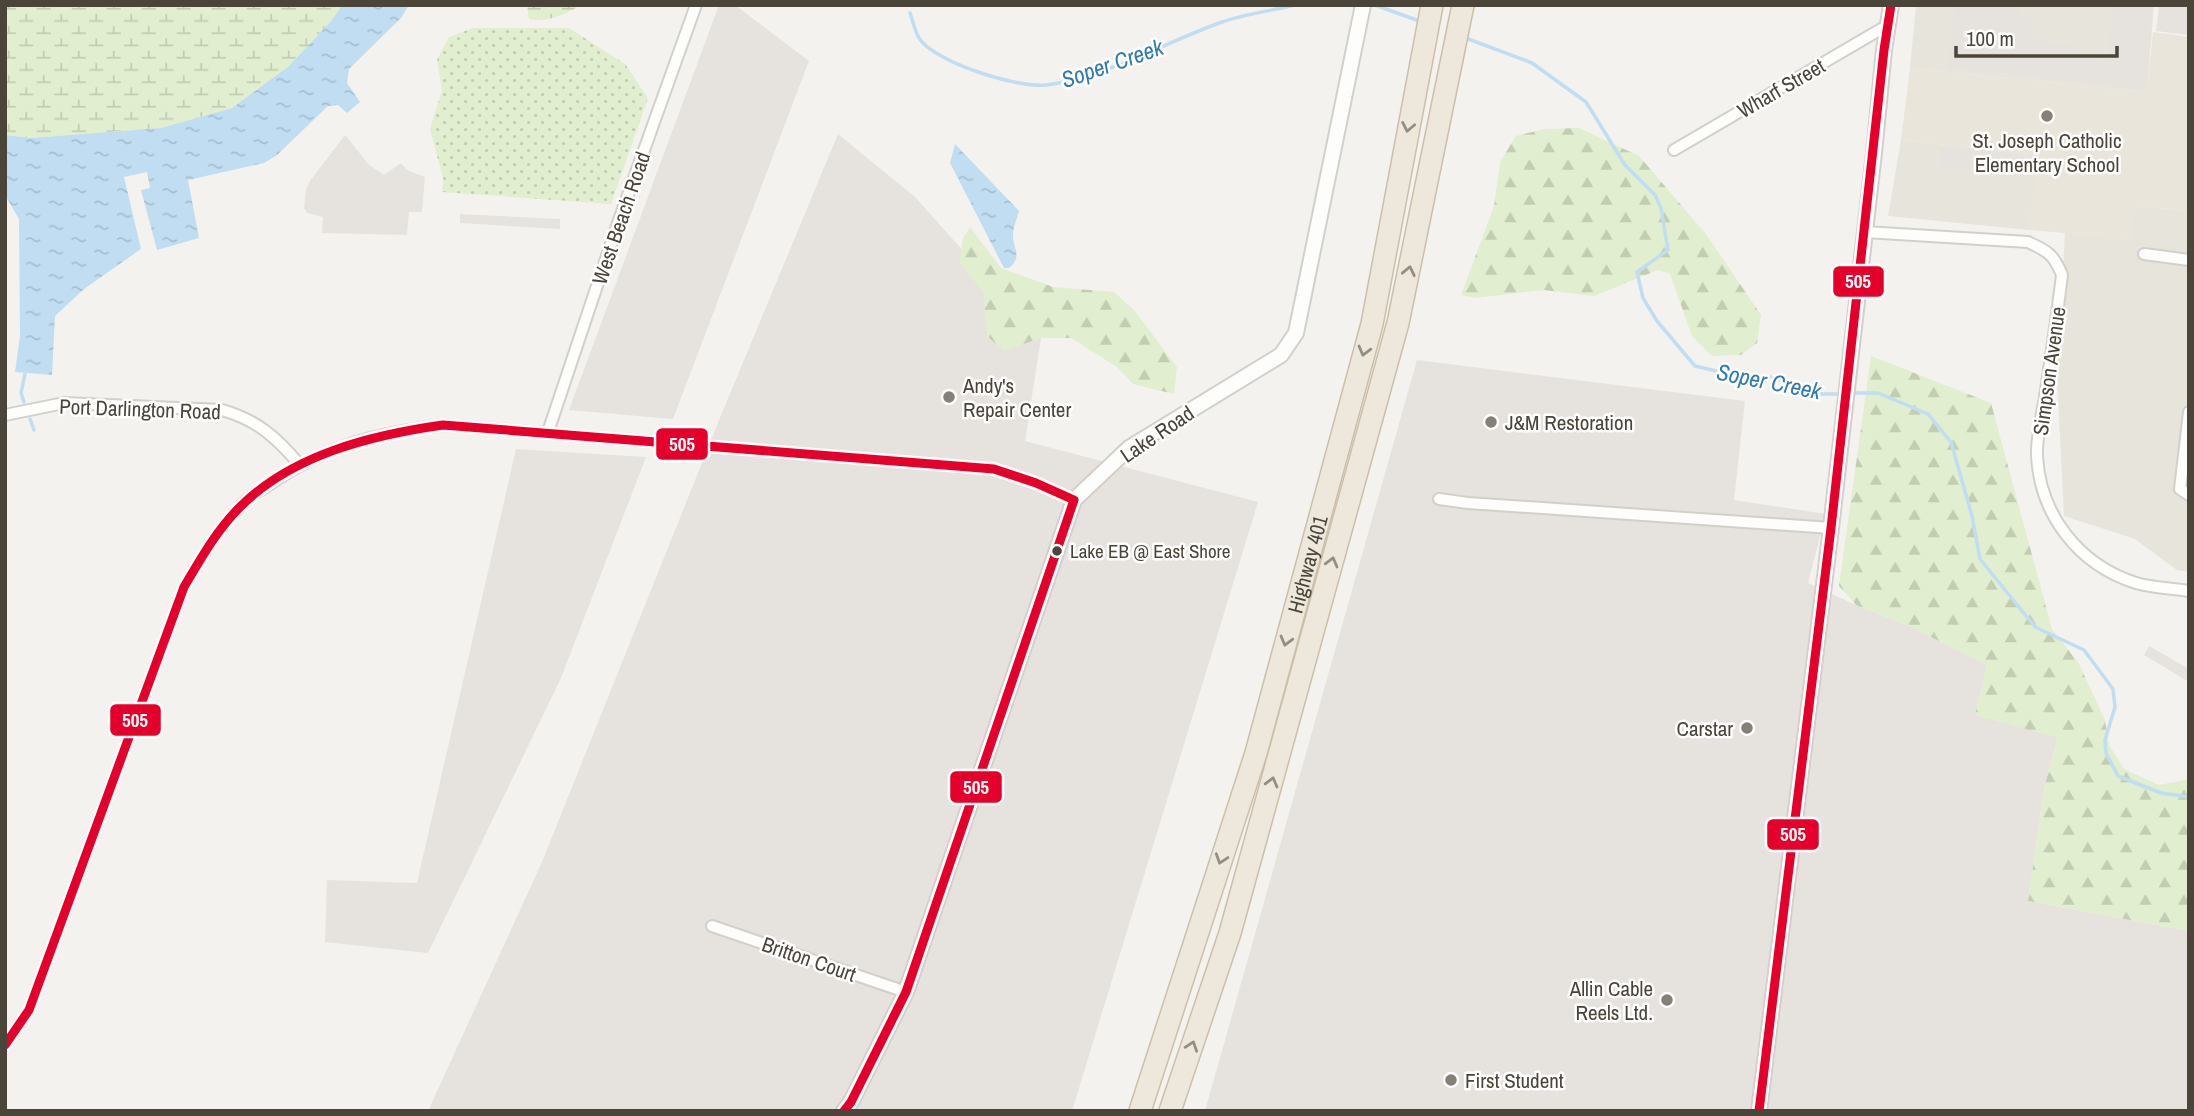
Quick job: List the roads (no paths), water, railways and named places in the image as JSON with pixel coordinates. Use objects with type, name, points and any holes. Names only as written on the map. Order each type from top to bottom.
[{"type":"highway","name":"Highway 401","points":[[1140,1111],[1256,753],[1372,324],[1431,10]]},
{"type":"highway","name":"Highway 401","points":[[1170,1111],[1230,933],[1398,323],[1463,10]]},
{"type":"street","name":"West Beach Road","points":[[548,432],[696,5]]},
{"type":"street","name":"Lake Road","points":[[844,1111],[906,992],[1074,500],[1129,448],[1281,355],[1296,333],[1363,5]]},
{"type":"street","points":[[1759,1111],[1831,528],[1891,5]]},
{"type":"street","name":"Wharf Street","points":[[1674,150],[1888,26]]},
{"type":"street","name":"Simpson Avenue","points":[[1865,232],[2028,242],[2056,259],[2062,275],[2037,453],[2046,500],[2066,536],[2096,564],[2138,584],[2189,591]]},
{"type":"street","points":[[2144,254],[2189,260]]},
{"type":"street","name":"Port Darlington Road","points":[[5,415],[64,403],[222,410],[242,416],[278,439],[299,464]]},
{"type":"street","points":[[2189,412],[2180,489],[2189,495]]},
{"type":"street","points":[[5,1045],[29,1010],[184,587],[209,544],[247,500],[299,464],[348,443],[405,430],[443,425],[994,469],[1074,500]]},
{"type":"street","points":[[1439,499],[1831,528]]},
{"type":"street","name":"Britton Court","points":[[712,926],[906,992]]},
{"type":"water","points":[[342,5],[409,5],[401,18],[349,69],[347,83],[360,102],[347,113],[338,105],[328,106],[277,155],[264,163],[188,180],[199,238],[157,250],[141,190],[150,188],[147,172],[124,177],[141,249],[84,289],[55,316],[52,375],[15,372],[20,336],[19,219],[5,195],[5,135],[31,138],[161,128],[232,108],[289,66],[332,20]]},
{"type":"water","points":[[955,144],[1019,211],[1013,235],[1016,260],[1009,268],[1004,268],[950,163]]},
{"type":"waterway","name":"Soper Creek","points":[[910,13],[919,38],[942,56],[959,65],[998,78],[1046,85],[1090,75],[1222,22],[1294,5]]},
{"type":"waterway","name":"Soper Creek","points":[[1375,5],[1422,22]]},
{"type":"waterway","name":"Soper Creek","points":[[1463,37],[1532,63],[1586,102],[1625,165],[1655,195],[1661,208],[1668,250],[1637,272],[1643,298],[1657,321],[1695,366],[1733,375],[1770,377],[1822,394],[1841,394]]},
{"type":"waterway","points":[[24,402],[21,393],[25,374]]},
{"type":"waterway","name":"Soper Creek","points":[[1849,393],[1878,393],[1928,414],[1951,442],[1972,516],[1980,559],[2035,627],[2084,650],[2113,689],[2115,707],[2105,740],[2106,753],[2118,776],[2161,793],[2189,797]]},
{"type":"waterway","points":[[30,419],[34,430]]},
{"type":"place","name":"St. Joseph Catholic Elementary School","points":[[2047,116]]},
{"type":"place","name":"Andy's Repair Center","points":[[949,397]]},
{"type":"place","name":"J&M Restoration","points":[[1491,422]]},
{"type":"place","name":"Lake EB @ East Shore","points":[[1057,551]]},
{"type":"place","name":"Carstar","points":[[1747,728]]},
{"type":"place","name":"Allin Cable Reels Ltd.","points":[[1667,1000]]},
{"type":"place","name":"First Student","points":[[1451,1080]]}]
